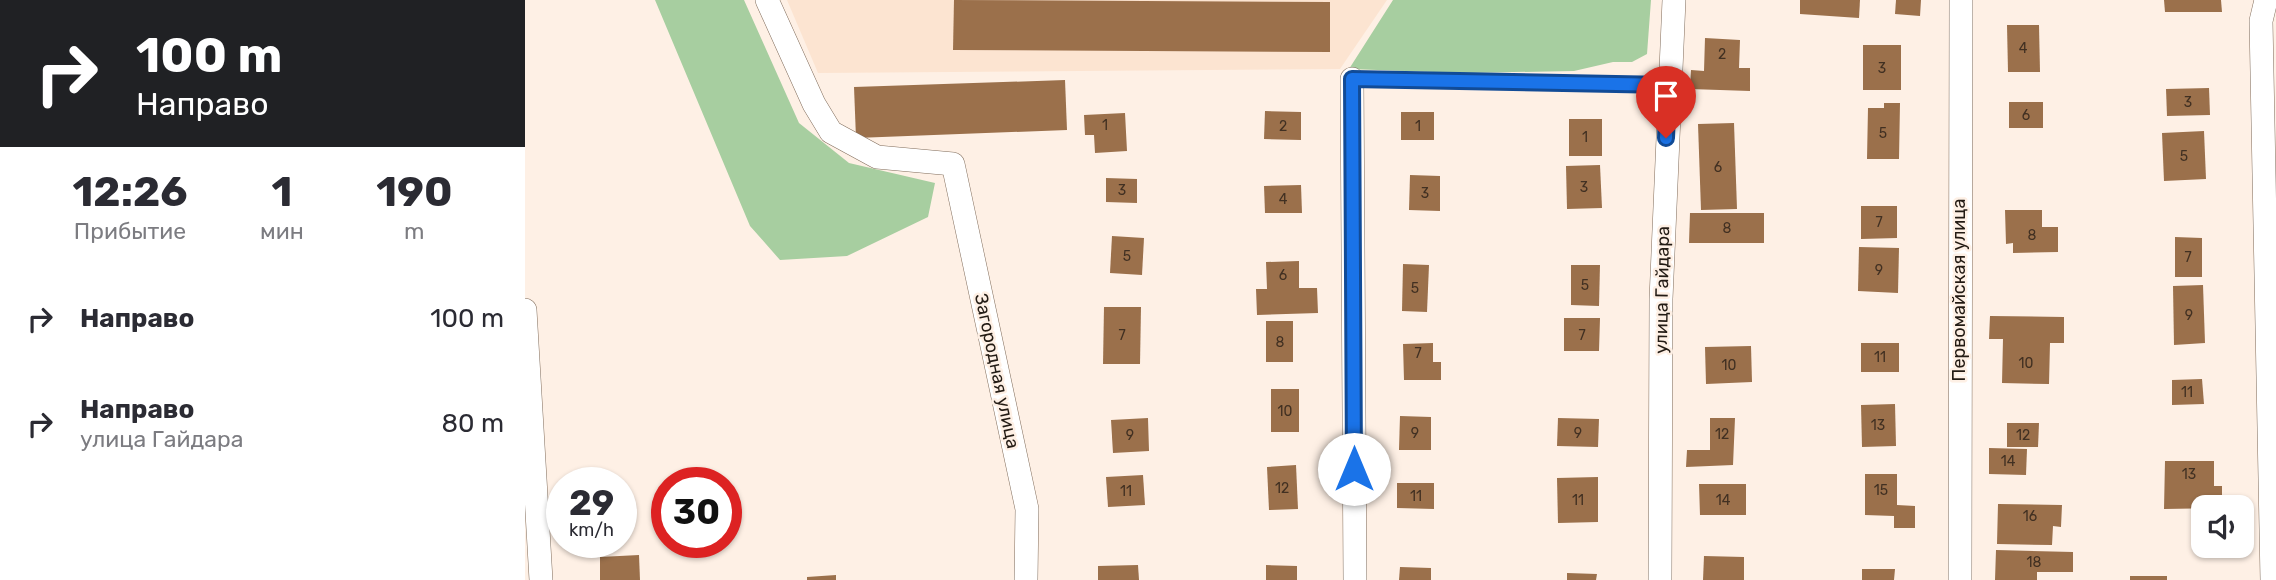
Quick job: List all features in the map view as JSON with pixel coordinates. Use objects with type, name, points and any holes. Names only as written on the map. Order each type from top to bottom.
[{"type":"street","name":"Загородная улица","points":[[767,0],[814,104],[831,132],[877,157],[953,164],[1027,509],[1026,580]]},
{"type":"street","name":"улица Гайдара","points":[[1660,580],[1661,299],[1668,85],[1674,0]]},
{"type":"street","name":"Первомайская улица","points":[[1960,580],[1961,0]]},
{"type":"street","points":[[2266,0],[2262,20],[2274,541],[2272,580]]},
{"type":"street","points":[[1352,79],[1355,580]]},
{"type":"street","points":[[525,310],[541,580]]},
{"type":"lane","points":[[1352,79],[1668,85]]},
{"type":"shaded area","points":[[787,0],[1387,0],[1340,69],[818,73]]},
{"type":"green space","points":[[655,0],[744,0],[799,123],[849,163],[935,183],[928,217],[847,256],[780,260],[750,226]]},
{"type":"green space","points":[[1393,0],[1651,0],[1647,54],[1632,62],[1613,62],[1574,71],[1463,73],[1349,69]]},
{"type":"building","points":[[954,0],[1330,2],[1330,52],[953,50]]},
{"type":"building","points":[[1800,0],[1860,0],[1859,18],[1800,14]]},
{"type":"building","points":[[1896,0],[1921,0],[1920,16],[1895,14]]},
{"type":"building","points":[[2164,0],[2221,0],[2222,12],[2165,12]]},
{"type":"building","points":[[2007,25],[2039,25],[2040,72],[2008,72]]},
{"type":"building","points":[[1705,38],[1740,40],[1739,68],[1750,68],[1750,91],[1690,89],[1691,70],[1704,71]]},
{"type":"building","points":[[1863,45],[1901,45],[1901,90],[1863,90]]},
{"type":"building","points":[[1065,80],[1067,130],[856,138],[854,87]]},
{"type":"building","points":[[2209,88],[2210,115],[2167,116],[2166,89]]},
{"type":"building","points":[[2009,102],[2043,102],[2043,128],[2009,128]]},
{"type":"building","points":[[1884,103],[1900,103],[1899,159],[1867,159],[1868,108],[1884,108]]},
{"type":"building","points":[[1265,111],[1301,112],[1301,140],[1264,139]]},
{"type":"building","points":[[1401,112],[1434,112],[1434,140],[1401,140]]},
{"type":"building","points":[[1125,113],[1127,151],[1095,153],[1094,135],[1085,135],[1084,115]]},
{"type":"building","points":[[1569,119],[1602,119],[1602,156],[1569,156]]},
{"type":"building","points":[[1734,123],[1737,209],[1701,210],[1698,124]]},
{"type":"building","points":[[2204,131],[2206,179],[2164,181],[2162,133]]},
{"type":"building","points":[[1600,165],[1602,208],[1567,209],[1566,166]]},
{"type":"building","points":[[1410,175],[1440,176],[1440,211],[1409,210]]},
{"type":"building","points":[[1106,178],[1137,179],[1137,203],[1106,202]]},
{"type":"building","points":[[1301,185],[1302,213],[1265,213],[1264,186]]},
{"type":"building","points":[[1861,206],[1897,206],[1897,238],[1861,239]]},
{"type":"building","points":[[2005,210],[2042,210],[2042,227],[2058,227],[2058,252],[2013,253],[2013,243],[2006,244]]},
{"type":"building","points":[[1690,213],[1764,213],[1764,243],[1689,243]]},
{"type":"building","points":[[1112,236],[1144,238],[1142,275],[1110,273]]},
{"type":"building","points":[[2175,237],[2202,238],[2202,277],[2175,277]]},
{"type":"building","points":[[1859,247],[1899,248],[1898,293],[1858,291]]},
{"type":"building","points":[[1299,261],[1299,288],[1317,288],[1318,313],[1257,315],[1256,289],[1267,289],[1266,262]]},
{"type":"building","points":[[1403,264],[1429,265],[1427,312],[1402,311]]},
{"type":"building","points":[[1571,265],[1600,265],[1599,306],[1571,305]]},
{"type":"building","points":[[2203,285],[2205,343],[2174,345],[2173,286]]},
{"type":"building","points":[[1104,307],[1141,307],[1140,364],[1103,364]]},
{"type":"building","points":[[1990,316],[2064,317],[2064,343],[2050,343],[2049,384],[2002,383],[2003,339],[1989,339]]},
{"type":"building","points":[[1564,318],[1600,318],[1599,351],[1564,351]]},
{"type":"building","points":[[1266,321],[1293,321],[1293,362],[1266,362]]},
{"type":"building","points":[[1433,343],[1433,362],[1441,362],[1441,380],[1404,380],[1403,344]]},
{"type":"building","points":[[1861,343],[1899,343],[1899,372],[1861,372]]},
{"type":"building","points":[[1751,346],[1752,382],[1706,384],[1705,347]]},
{"type":"building","points":[[2202,379],[2204,404],[2172,405],[2172,380]]},
{"type":"building","points":[[1271,389],[1299,389],[1299,432],[1271,432]]},
{"type":"building","points":[[1895,404],[1896,446],[1862,447],[1861,405]]},
{"type":"building","points":[[1400,416],[1431,417],[1431,450],[1399,450]]},
{"type":"building","points":[[1148,418],[1149,451],[1113,453],[1111,420]]},
{"type":"building","points":[[1558,418],[1599,419],[1598,447],[1557,446]]},
{"type":"building","points":[[1710,418],[1735,418],[1733,465],[1686,467],[1687,450],[1710,450]]},
{"type":"building","points":[[2007,423],[2039,423],[2038,447],[2007,447]]},
{"type":"building","points":[[1989,448],[2027,449],[2026,475],[1989,474]]},
{"type":"building","points":[[2165,461],[2214,461],[2214,486],[2222,486],[2222,495],[2191,495],[2191,509],[2164,509]]},
{"type":"building","points":[[1296,465],[1298,509],[1269,510],[1267,467]]},
{"type":"building","points":[[1865,474],[1897,474],[1897,505],[1915,506],[1915,528],[1894,528],[1894,516],[1865,515]]},
{"type":"building","points":[[1143,475],[1145,505],[1108,507],[1106,477]]},
{"type":"building","points":[[1598,477],[1598,522],[1558,523],[1557,478]]},
{"type":"building","points":[[1397,483],[1434,483],[1434,509],[1397,508]]},
{"type":"building","points":[[1699,484],[1746,484],[1746,515],[1700,515]]},
{"type":"building","points":[[1998,504],[2062,505],[2061,527],[2053,526],[2052,545],[1997,544]]},
{"type":"building","points":[[1996,550],[2073,552],[2073,572],[2037,572],[2037,580],[1995,580]]},
{"type":"building","points":[[637,555],[640,580],[600,580],[600,558],[637,558]]},
{"type":"building","points":[[1704,556],[1744,557],[1744,580],[1703,580]]},
{"type":"building","points":[[1138,565],[1139,580],[1098,580],[1098,566]]},
{"type":"building","points":[[1266,565],[1297,566],[1297,580],[1266,580]]},
{"type":"building","points":[[1400,567],[1431,568],[1431,580],[1399,580]]},
{"type":"building","points":[[1862,569],[1895,569],[1894,580],[1862,580]]},
{"type":"building","points":[[1567,573],[1597,574],[1596,580],[1567,580]]},
{"type":"building","points":[[836,575],[836,580],[807,580],[807,577]]},
{"type":"building","points":[[2130,576],[2167,576],[2167,580],[2130,580]]},
{"type":"route","points":[[1354,469],[1352,79],[1668,85],[1666,138]]}]
